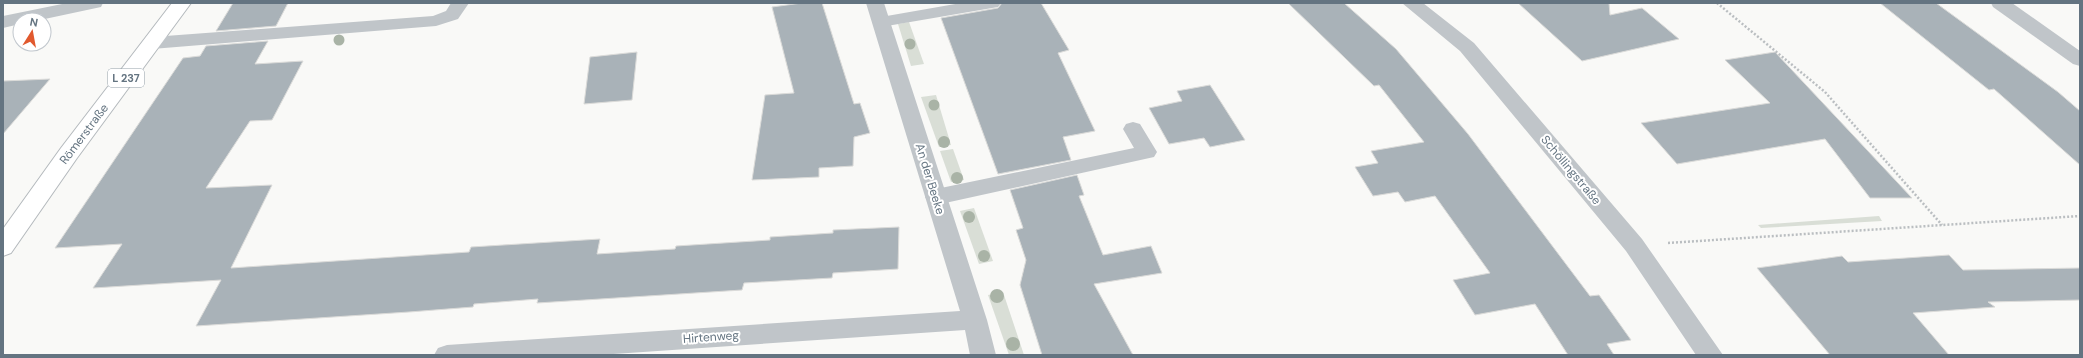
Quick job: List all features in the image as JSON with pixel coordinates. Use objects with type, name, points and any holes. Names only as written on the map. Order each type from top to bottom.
[{"type":"main road","name":"Römerstraße","points":[[3,247],[70,153],[182,3]]},
{"type":"street","points":[[3,22],[94,3]]},
{"type":"street","name":"Schöllingstraße","points":[[1411,3],[1467,48],[1634,245],[1710,355]]},
{"type":"street","points":[[2000,3],[2080,60]]},
{"type":"street","name":"An der Beeke","points":[[878,12],[974,320],[983,355]]},
{"type":"street","name":"Hirtenweg","points":[[447,355],[547,352],[974,320]]},
{"type":"lane","points":[[152,43],[436,21],[452,15],[460,3]]},
{"type":"lane","points":[[878,12],[992,3]]},
{"type":"lane","points":[[936,197],[1147,152],[1133,129]]},
{"type":"path","points":[[1717,3],[1825,92],[1942,225]]},
{"type":"path","points":[[1634,245],[2080,216]]},
{"type":"shaded area","points":[[909,22],[924,64],[911,66],[898,24]]},
{"type":"shaded area","points":[[936,95],[951,145],[939,147],[921,97]]},
{"type":"shaded area","points":[[953,149],[964,180],[951,182],[940,151]]},
{"type":"shaded area","points":[[974,208],[993,261],[979,264],[960,211]]},
{"type":"shaded area","points":[[1879,216],[1882,221],[1761,228],[1758,225]]},
{"type":"shaded area","points":[[1003,292],[1024,355],[1009,355],[988,295]]},
{"type":"building","points":[[233,3],[288,3],[276,26],[216,31]]},
{"type":"building","points":[[802,3],[822,3],[854,104],[860,103],[870,133],[854,137],[853,166],[819,168],[819,177],[752,180],[765,95],[794,93],[772,7]]},
{"type":"building","points":[[1002,3],[1041,3],[1069,50],[1058,53],[1095,131],[1063,137],[1071,160],[998,174],[941,18],[998,8]]},
{"type":"building","points":[[1288,3],[1344,3],[1396,49],[1468,134],[1590,296],[1599,295],[1631,340],[1607,344],[1614,355],[1568,355],[1535,304],[1475,315],[1453,280],[1490,273],[1435,196],[1405,202],[1398,192],[1373,196],[1355,167],[1378,163],[1371,151],[1424,142],[1379,85],[1374,86]]},
{"type":"building","points":[[1518,3],[1609,3],[1610,15],[1642,8],[1679,39],[1582,61]]},
{"type":"building","points":[[1880,3],[1936,3],[2058,92],[2080,111],[2080,165],[1994,89],[1989,90]]},
{"type":"building","points":[[268,41],[255,64],[303,61],[272,120],[250,121],[206,188],[272,185],[231,268],[469,252],[471,247],[600,239],[597,254],[675,249],[676,246],[770,240],[770,237],[833,233],[833,230],[899,227],[898,269],[833,273],[832,278],[744,283],[742,290],[537,303],[538,299],[474,304],[473,307],[196,326],[221,280],[93,288],[122,244],[55,248],[183,58],[200,56],[206,46]]},
{"type":"building","points":[[637,52],[632,100],[584,104],[590,57]]},
{"type":"building","points":[[1775,52],[1912,198],[1870,198],[1825,139],[1677,164],[1641,123],[1770,103],[1725,60]]},
{"type":"building","points":[[50,79],[3,134],[3,81]]},
{"type":"building","points":[[1210,85],[1245,140],[1210,147],[1204,138],[1169,144],[1149,108],[1182,101],[1177,91]]},
{"type":"building","points":[[1077,175],[1084,195],[1079,196],[1103,255],[1151,246],[1162,273],[1094,284],[1133,355],[1042,355],[1020,285],[1026,260],[1016,230],[1023,228],[1010,190]]},
{"type":"building","points":[[1949,255],[1963,270],[2080,268],[2080,300],[1988,302],[1995,307],[1913,313],[1949,355],[1830,355],[1757,268],[1842,256],[1848,262]]}]
